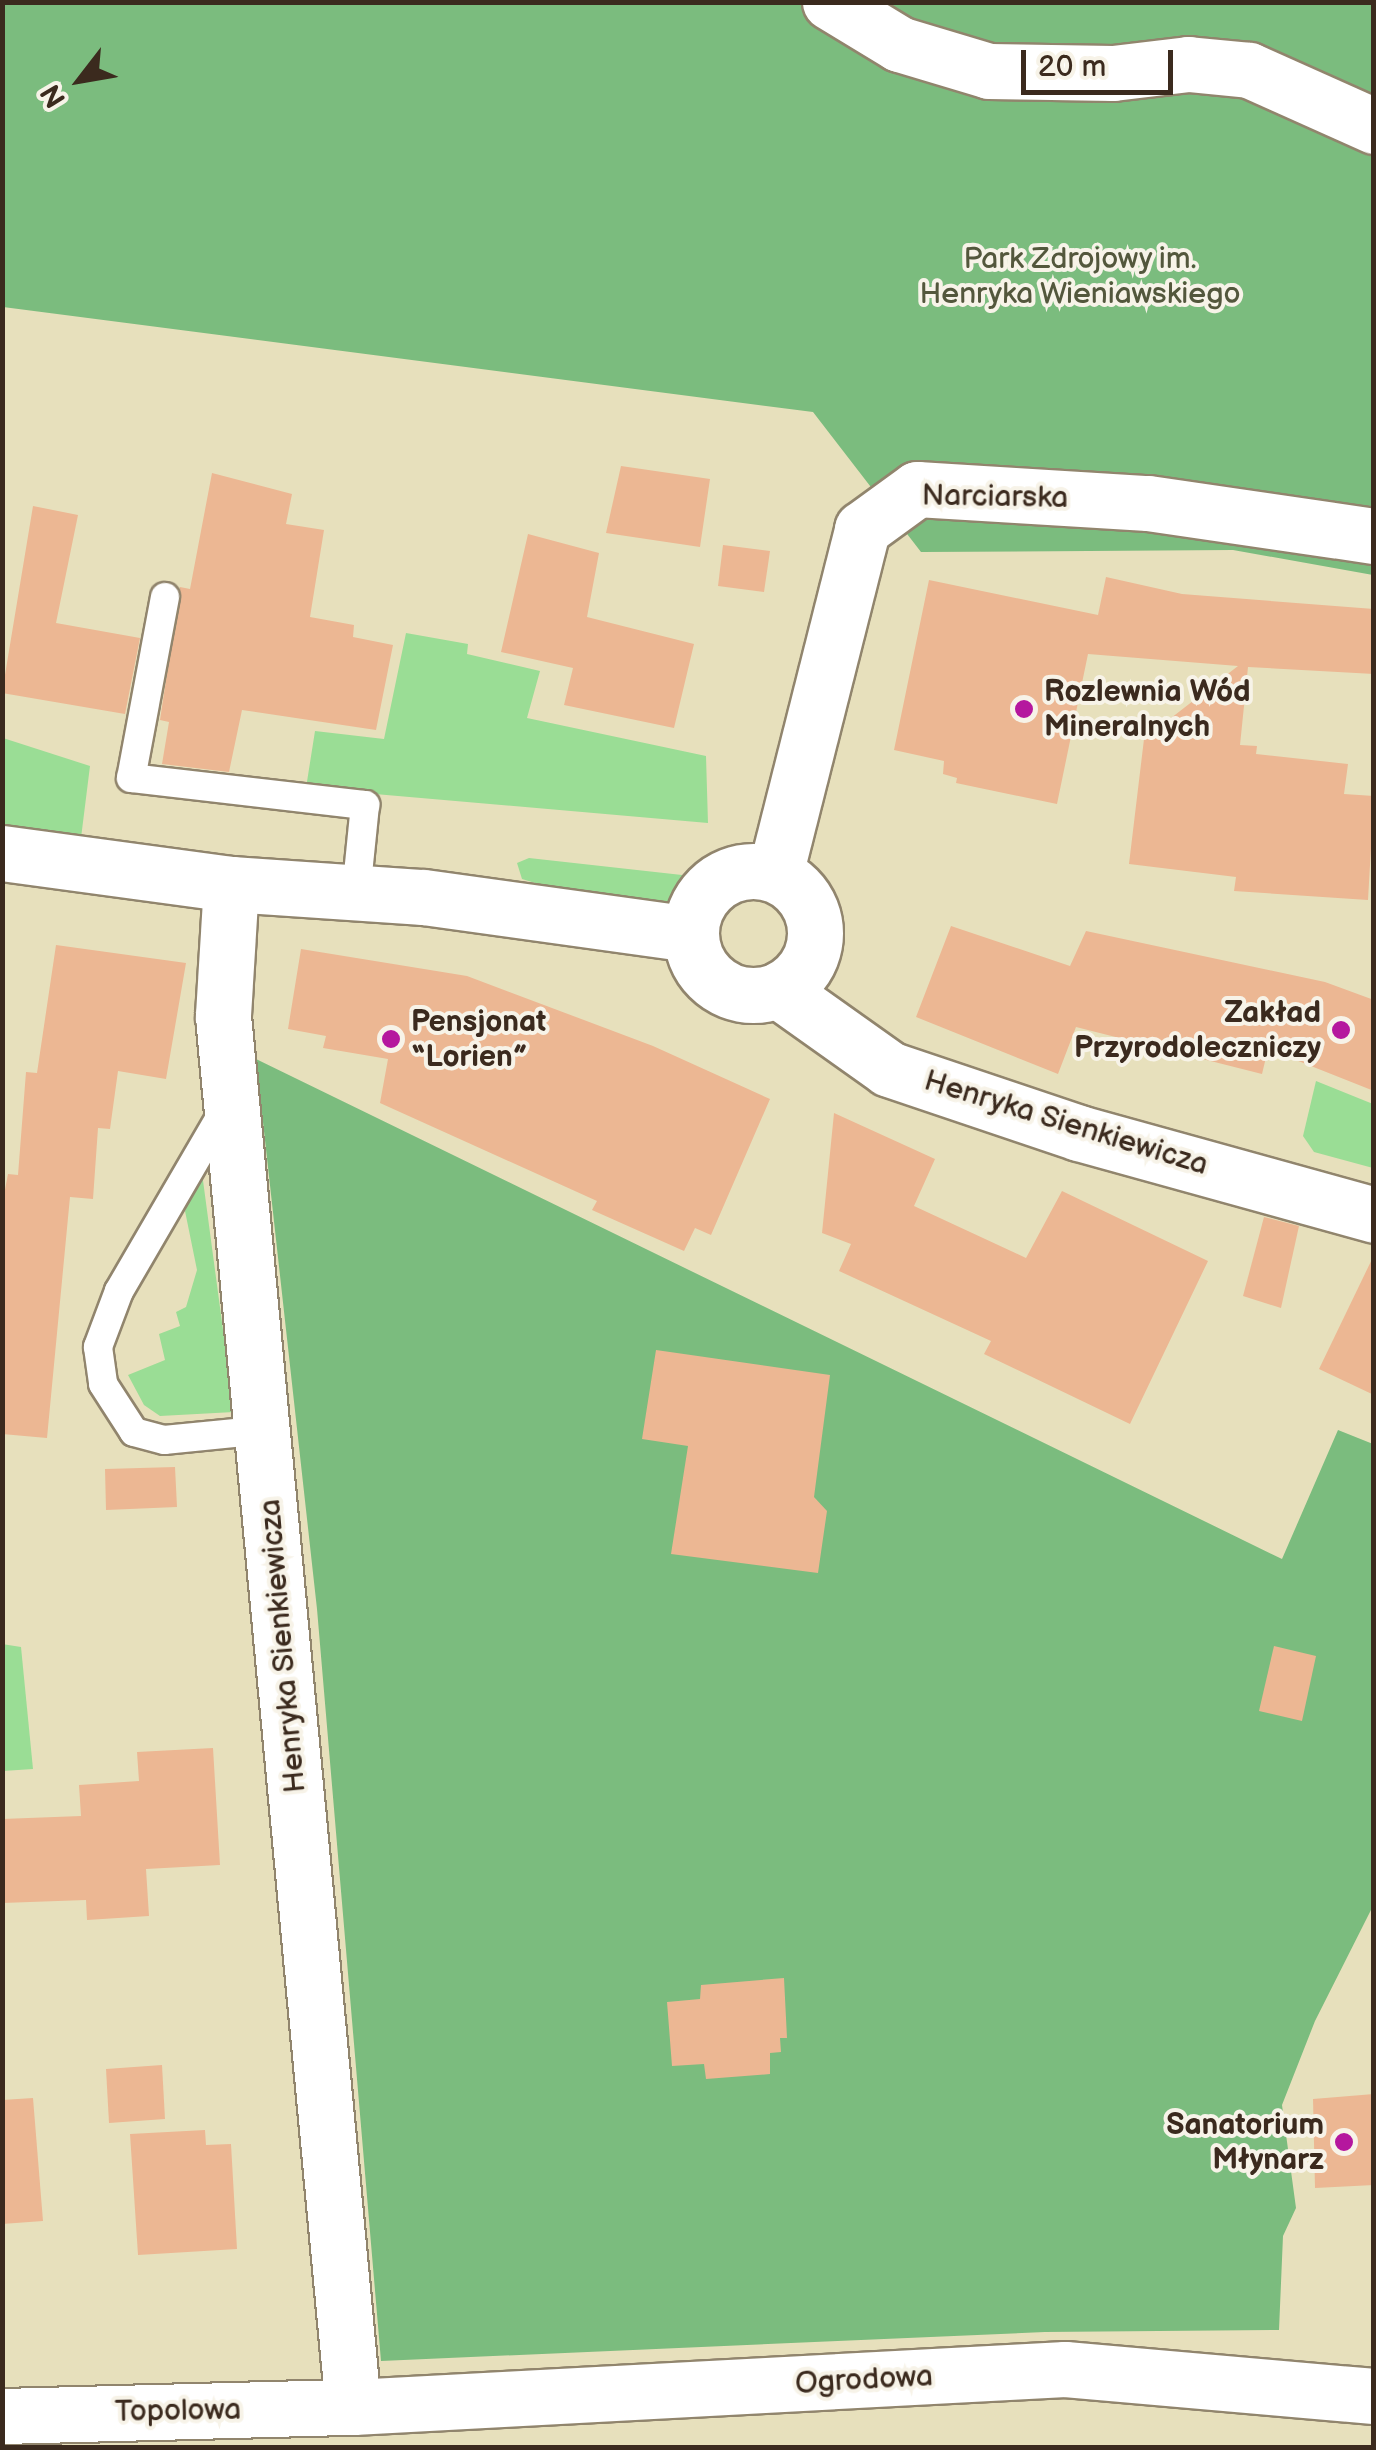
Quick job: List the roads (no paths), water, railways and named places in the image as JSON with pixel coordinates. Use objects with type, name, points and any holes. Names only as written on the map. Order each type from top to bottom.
[{"type":"street","points":[[830,2],[899,44],[989,72],[1112,72],[1188,64],[1249,70],[1374,126]]},
{"type":"street","name":"Narciarska","points":[[775,874],[862,528],[917,489],[1148,502],[1374,536]]},
{"type":"street","points":[[2,853],[230,884],[356,893],[690,934]]},
{"type":"street","points":[[775,874],[810,907],[815,931],[798,976],[778,990],[742,993],[710,978],[690,934],[694,910],[727,875],[775,874]]},
{"type":"street","name":"Henryka Sienkiewicza","points":[[230,884],[223,1016],[353,2407]]},
{"type":"street","name":"Henryka Sienkiewicza","points":[[778,990],[889,1068],[1080,1133],[1374,1215]]},
{"type":"street","name":"Ogrodowa","points":[[353,2407],[1065,2369],[1374,2396]]},
{"type":"street","name":"Topolowa","points":[[2,2416],[353,2407]]},
{"type":"street","points":[[2,2436],[3,2448]]},
{"type":"lane","points":[[165,597],[131,778],[366,805],[356,893]]},
{"type":"lane","points":[[231,1099],[119,1291],[98,1348],[103,1384],[134,1432],[164,1440],[264,1430]]},
{"type":"place","name":"Rozlewnia Wód Mineralnych","points":[[1024,709]]},
{"type":"place","name":"Zakład Przyrodoleczniczy","points":[[1341,1030]]},
{"type":"place","name":"Pensjonat “Lorien”","points":[[391,1039]]},
{"type":"place","name":"Sanatorium Młynarz","points":[[1344,2142]]},
{"type":"park label","name":"Park Zdrojowy im. Henryka Wieniawskiego","points":[[1080,276]]}]
